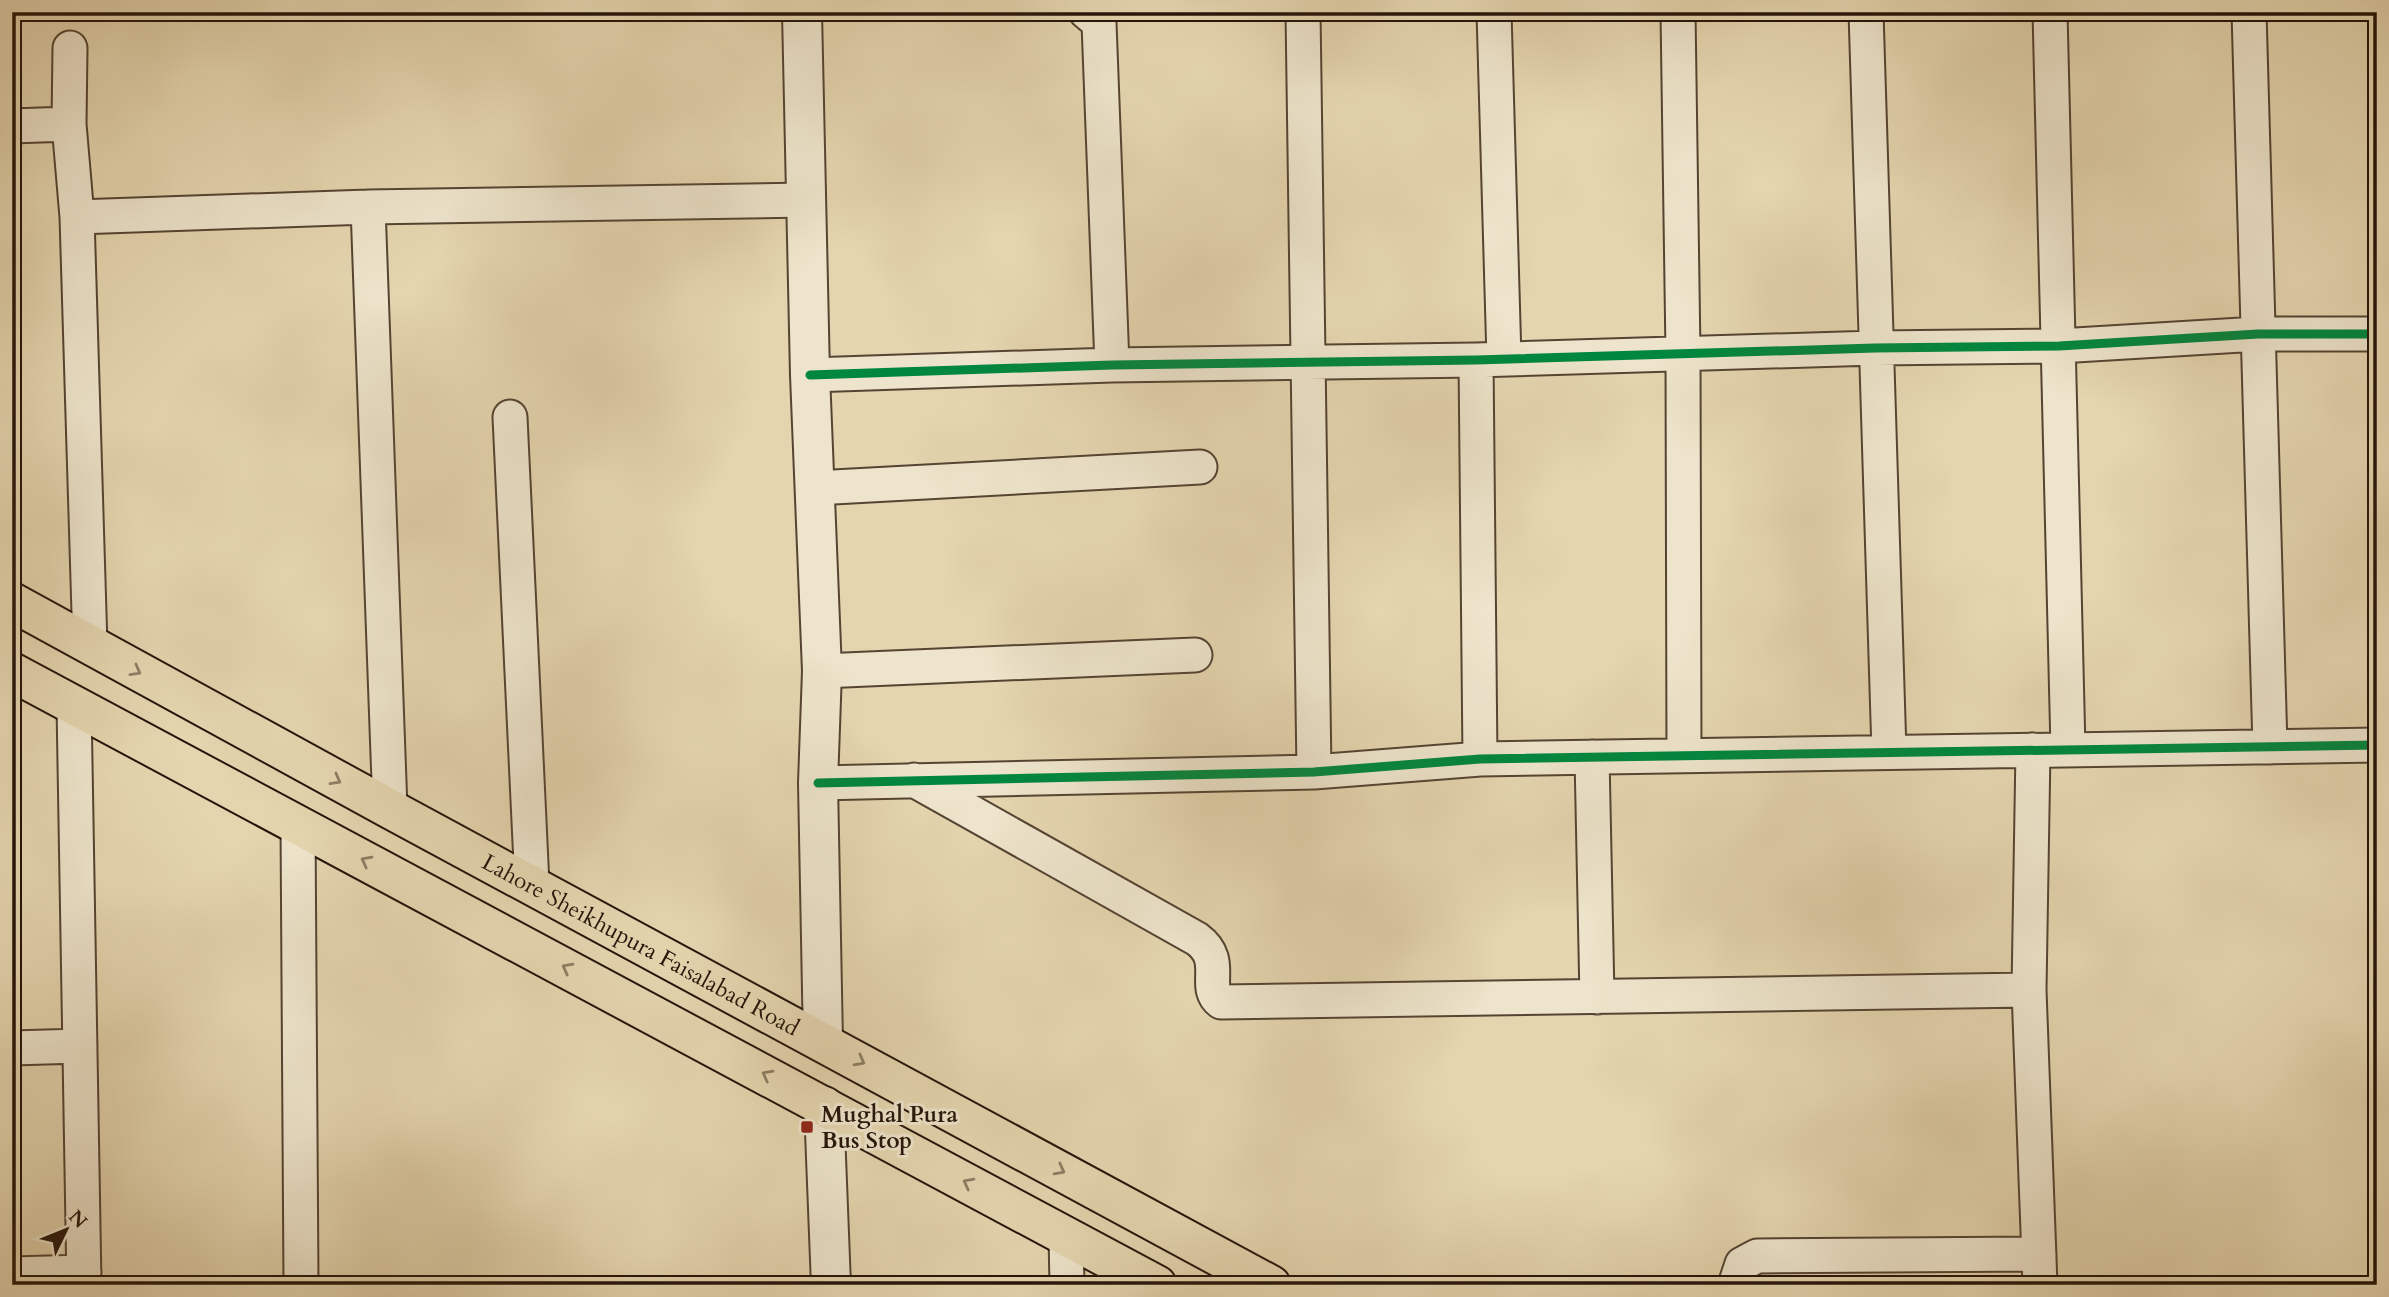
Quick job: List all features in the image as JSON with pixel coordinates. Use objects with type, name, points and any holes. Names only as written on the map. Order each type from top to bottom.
[{"type":"highway","name":"Lahore Sheikhupura Faisalabad Road","points":[[12,602],[1271,1285]]},
{"type":"highway","points":[[12,672],[1157,1285]]},
{"type":"street","points":[[802,12],[810,375],[822,671],[818,783],[823,1042]]},
{"type":"street","points":[[1086,12],[1099,23],[1112,365]]},
{"type":"street","points":[[1303,12],[1314,772]]},
{"type":"street","points":[[1480,759],[1490,360],[1494,12]]},
{"type":"street","points":[[1678,12],[1683,353],[1684,755]]},
{"type":"street","points":[[1866,12],[1889,752]]},
{"type":"street","points":[[2050,12],[2068,749]]},
{"type":"street","points":[[2249,12],[2270,747]]},
{"type":"street","points":[[70,48],[69,124],[77,217],[90,646]]},
{"type":"street","points":[[12,126],[69,124]]},
{"type":"street","points":[[77,217],[368,207],[807,200]]},
{"type":"street","points":[[368,207],[390,809]]},
{"type":"street","points":[[810,375],[1112,365],[1490,360],[1875,348],[2059,346],[2258,334],[2377,334]]},
{"type":"street","points":[[510,417],[532,885]]},
{"type":"street","points":[[815,488],[1200,467]]},
{"type":"street","points":[[822,671],[1195,655]]},
{"type":"street","points":[[12,1273],[84,1278],[74,705]]},
{"type":"street","points":[[818,783],[1314,772],[1480,759],[2377,745]]},
{"type":"street","points":[[1735,1285],[1742,1264],[1756,1256],[2039,1270],[2029,990],[2033,750]]},
{"type":"street","points":[[1592,757],[1597,997]]},
{"type":"street","points":[[912,779],[1197,939],[1212,955],[1213,991],[1215,998],[1221,1002],[2029,990]]},
{"type":"street","points":[[298,825],[301,1285]]},
{"type":"street","points":[[12,1048],[80,1046]]},
{"type":"street","points":[[824,1106],[831,1285]]},
{"type":"street","points":[[1066,1236],[1067,1285]]},
{"type":"cycle path","points":[[810,375],[1112,365],[1476,360],[1875,348],[2059,346],[2258,334],[2377,334]]},
{"type":"cycle path","points":[[818,783],[1314,772],[1480,759],[2377,745]]},
{"type":"place","name":"Mughal Pura Bus Stop","points":[[807,1127]]}]
